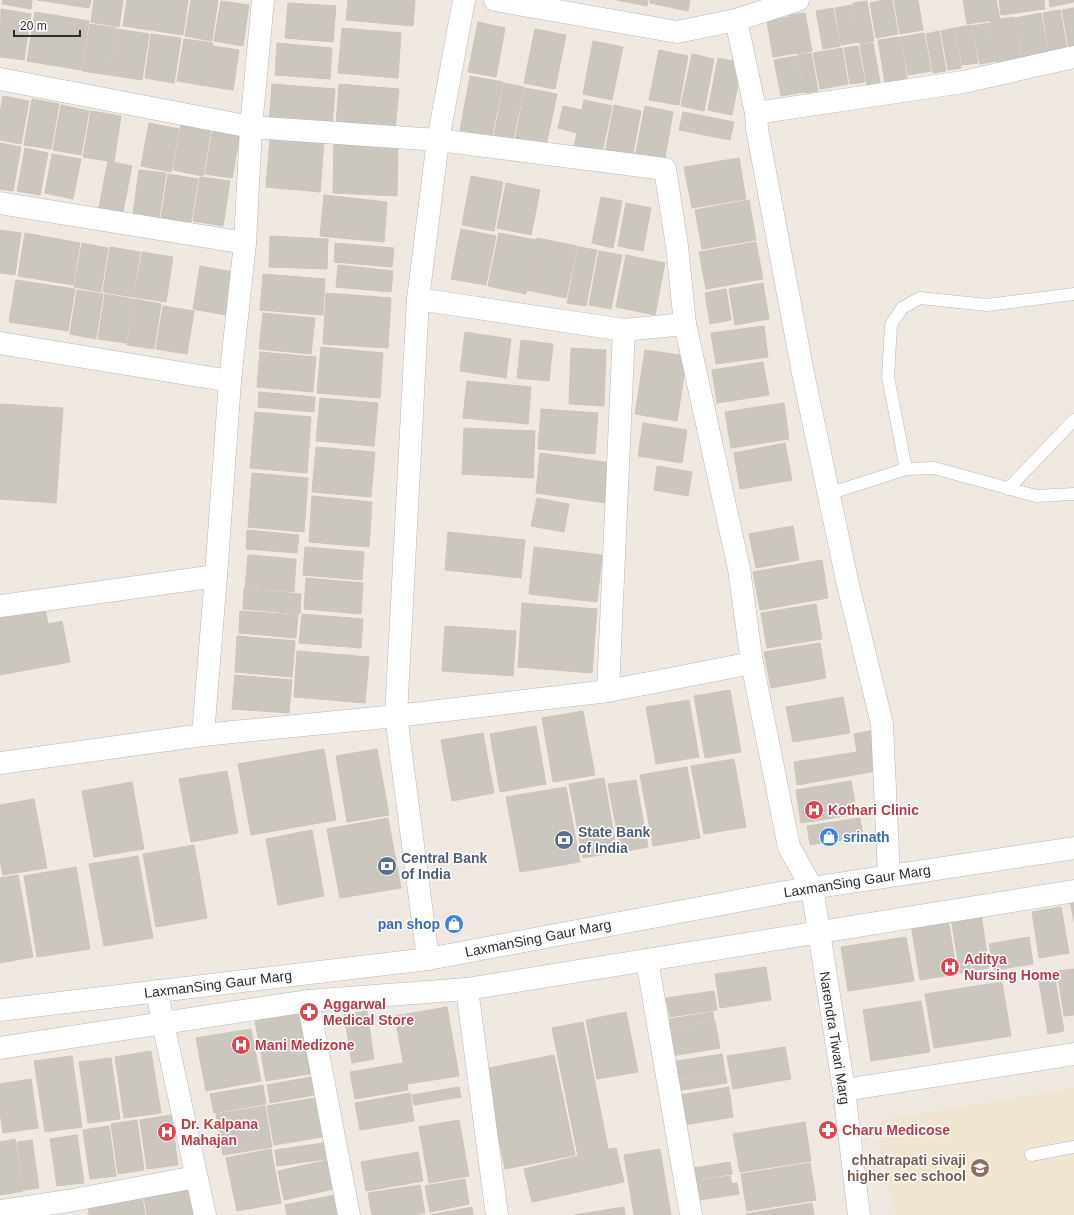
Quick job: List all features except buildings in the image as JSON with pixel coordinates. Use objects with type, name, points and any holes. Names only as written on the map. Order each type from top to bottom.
[{"type":"street","points":[[203,735],[230,381],[245,243],[252,127],[263,0]]},
{"type":"street","points":[[428,959],[396,716],[418,299],[438,140],[464,0]]},
{"type":"street","points":[[494,0],[677,32],[736,20],[798,0]]},
{"type":"street","points":[[736,20],[756,113],[757,129],[800,358],[828,494],[848,585],[882,724],[890,876]]},
{"type":"street","points":[[756,113],[963,82],[1074,57]]},
{"type":"street","points":[[0,79],[252,127],[438,140],[665,169],[677,246],[685,324],[739,569],[752,663],[789,847],[812,888]]},
{"type":"street","points":[[0,203],[245,243]]},
{"type":"street","points":[[418,299],[624,330],[685,324]]},
{"type":"street","points":[[608,691],[624,330]]},
{"type":"street","points":[[0,343],[230,381]]},
{"type":"street","points":[[0,606],[216,576]]},
{"type":"street","points":[[0,762],[203,735],[396,716],[608,691],[752,663]]},
{"type":"street","name":"LaxmanSing Gaur Marg","points":[[0,1010],[428,959],[812,888],[1074,848]]},
{"type":"street","name":"Narendra Tiwari Marg","points":[[812,888],[844,1090],[859,1215]]},
{"type":"street","name":"LaxmanSing Gaur Marg","points":[[0,1048],[308,1001],[467,989],[1074,891]]},
{"type":"street","points":[[647,960],[691,1215]]},
{"type":"street","points":[[467,989],[498,1215]]},
{"type":"street","points":[[157,991],[205,1215]]},
{"type":"street","points":[[308,1001],[350,1215]]},
{"type":"street","points":[[844,1090],[1074,1054]]},
{"type":"street","points":[[0,1211],[69,1208],[196,1177]]},
{"type":"lane","points":[[906,469],[888,377],[891,325],[902,308],[920,298],[986,305],[1074,294]]},
{"type":"lane","points":[[1008,489],[1074,420]]},
{"type":"lane","points":[[828,494],[906,469],[934,468],[1036,496],[1074,494]]},
{"type":"lane","points":[[1031,1155],[1074,1147]]},
{"type":"shaded area","name":"chhatrapati sivaji higher sec school","points":[[1074,1088],[1074,1215],[895,1215],[876,1121]]},
{"type":"place","name":"Kothari Clinic","points":[[814,810]]},
{"type":"place","name":"srinath","points":[[829,837]]},
{"type":"place","name":"State Bank of India","points":[[564,840]]},
{"type":"place","name":"Central Bank of India","points":[[387,866]]},
{"type":"place","name":"pan shop","points":[[454,924]]},
{"type":"place","name":"Aditya Nursing Home","points":[[950,967]]},
{"type":"place","name":"Aggarwal Medical Store","points":[[309,1012]]},
{"type":"place","name":"Mani Medizone","points":[[241,1045]]},
{"type":"place","name":"Charu Medicose","points":[[828,1130]]},
{"type":"place","name":"Dr. Kalpana Mahajan","points":[[167,1132]]},
{"type":"place","name":"chhatrapati sivaji higher sec school","points":[[980,1168]]}]
